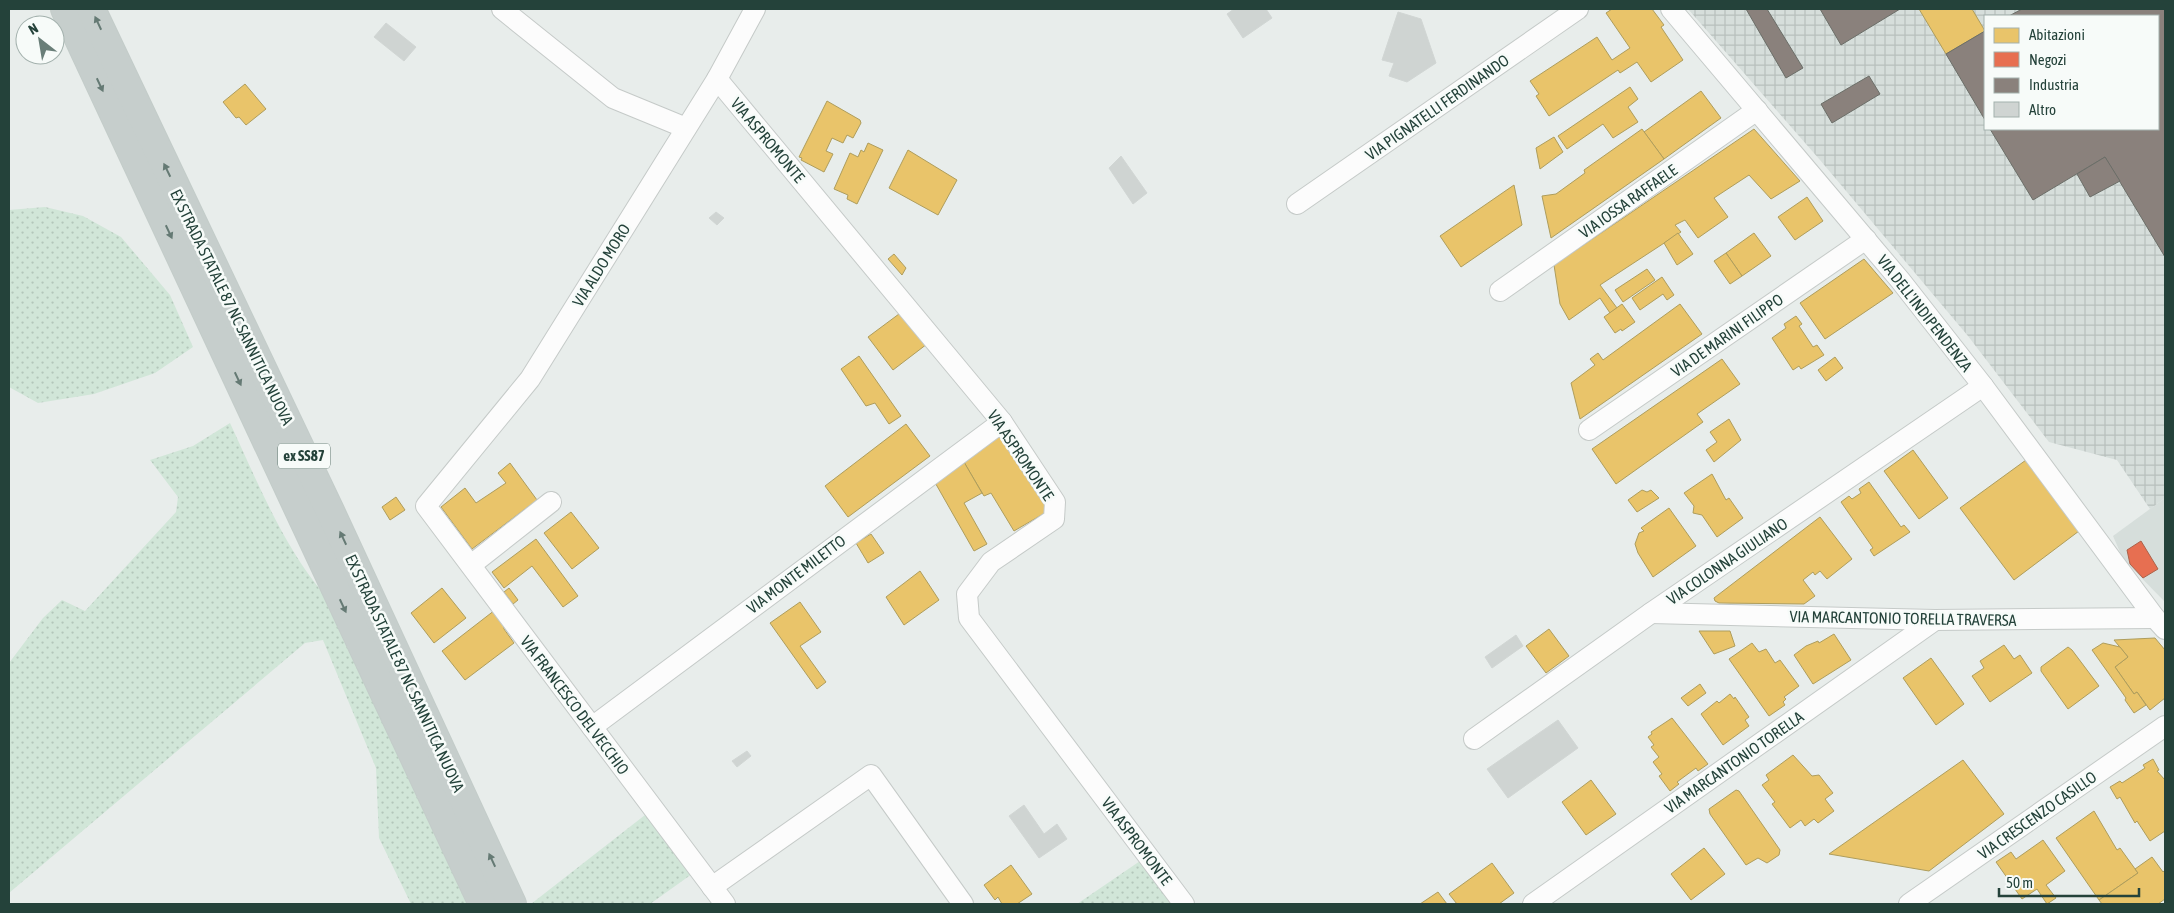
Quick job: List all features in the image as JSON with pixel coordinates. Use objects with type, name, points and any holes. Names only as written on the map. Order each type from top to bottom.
[{"type":"highway","name":"EX STRADA STATALE 87 NC SANNITICA NUOVA","points":[[65,9],[483,904]]},
{"type":"highway","name":"EX STRADA STATALE 87 NC SANNITICA NUOVA","points":[[91,9],[330,511],[512,904]]},
{"type":"street","points":[[502,9],[613,98],[686,128]]},
{"type":"street","name":"VIA ALDO MORO","points":[[426,506],[530,379],[717,79],[755,9]]},
{"type":"street","name":"VIA PIGNATELLI FERDINANDO","points":[[1297,204],[1578,9]]},
{"type":"street","name":"VIA DELL'INDIPENDENZA","points":[[1671,9],[1866,239],[1983,386],[2160,624]]},
{"type":"street","name":"VIA ASPROMONTE","points":[[717,79],[1002,422],[1055,502],[1054,519],[991,562],[968,594],[969,618],[1184,904]]},
{"type":"street","name":"VIA IOSSA RAFFAELE","points":[[1500,292],[1757,110]]},
{"type":"street","name":"VIA DE MARINI FILIPPO","points":[[1589,430],[1866,239]]},
{"type":"street","name":"VIA COLONNA GIULIANO","points":[[1474,739],[1651,613],[1983,386]]},
{"type":"street","name":"VIA MONTE MILETTO","points":[[592,727],[918,482],[1002,422]]},
{"type":"street","points":[[471,566],[551,502]]},
{"type":"street","name":"VIA FRANCESCO DEL VECCHIO","points":[[426,506],[726,904]]},
{"type":"street","name":"VIA MARCANTONIO TORELLA TRAVERSA","points":[[1651,613],[2160,624]]},
{"type":"street","name":"VIA MARCANTONIO TORELLA","points":[[1533,904],[1935,620]]},
{"type":"street","name":"VIA CRESCENZO CASILLO","points":[[1909,904],[2165,726]]},
{"type":"street","points":[[712,887],[871,775],[963,904]]},
{"type":"shaded area","points":[[1688,9],[2165,9],[2165,498],[2150,509],[2117,460],[2049,442],[1968,336],[1820,160]]},
{"type":"shaded area","points":[[2165,498],[2165,602],[2123,559],[2113,536]]},
{"type":"green space","points":[[45,207],[83,216],[121,237],[170,295],[193,347],[155,373],[94,394],[38,403],[9,387],[9,210]]},
{"type":"green space","points":[[230,423],[260,489],[283,533],[308,574],[323,593],[467,904],[411,904],[379,838],[376,768],[323,640],[305,643],[9,893],[9,663],[43,618],[62,600],[85,611],[176,512],[178,497],[150,460],[193,446]]},
{"type":"green space","points":[[645,815],[692,874],[650,904],[531,904]]},
{"type":"green space","points":[[1143,859],[1177,904],[1077,904]]},
{"type":"building: Abitazioni","points":[[1612,9],[1652,9],[1664,25],[1661,27],[1683,60],[1651,82],[1637,62],[1620,73],[1618,70],[1549,116],[1536,96],[1539,94],[1530,81],[1597,37],[1612,60],[1630,48],[1606,13]]},
{"type":"building: Abitazioni","points":[[1919,9],[1972,9],[1984,32],[1946,54]]},
{"type":"building: Abitazioni","points":[[245,84],[266,109],[246,125],[239,117],[236,118],[223,102]]},
{"type":"building: Abitazioni","points":[[1630,87],[1638,99],[1628,107],[1638,122],[1613,138],[1603,124],[1567,149],[1558,136]]},
{"type":"building: Abitazioni","points":[[1701,91],[1721,118],[1664,159],[1644,132]]},
{"type":"building: Abitazioni","points":[[827,101],[860,120],[861,123],[853,138],[847,135],[843,143],[832,138],[826,151],[833,154],[824,172],[801,160],[802,158],[799,157]]},
{"type":"building: Abitazioni","points":[[1642,129],[1664,159],[1551,238],[1542,196],[1556,194],[1585,173],[1584,170]]},
{"type":"building: Abitazioni","points":[[1754,129],[1800,181],[1771,199],[1749,175],[1714,198],[1728,217],[1698,238],[1685,220],[1675,225],[1681,232],[1600,285],[1617,308],[1610,313],[1600,298],[1569,320],[1560,304],[1554,265]]},
{"type":"building: Abitazioni","points":[[1554,137],[1563,152],[1540,169],[1536,148]]},
{"type":"building: Abitazioni","points":[[868,143],[883,150],[857,204],[847,199],[848,195],[834,189],[850,153],[858,157],[861,150],[864,152]]},
{"type":"building: Abitazioni","points":[[908,150],[957,180],[938,215],[889,188]]},
{"type":"building: Abitazioni","points":[[1514,185],[1522,225],[1461,267],[1440,236]]},
{"type":"building: Abitazioni","points":[[1807,197],[1823,221],[1795,240],[1778,217]]},
{"type":"building: Abitazioni","points":[[1678,233],[1693,254],[1677,265],[1664,243]]},
{"type":"building: Abitazioni","points":[[1754,233],[1771,256],[1742,276],[1726,253]]},
{"type":"building: Abitazioni","points":[[1726,253],[1742,276],[1730,284],[1714,261]]},
{"type":"building: Abitazioni","points":[[894,254],[906,268],[902,275],[888,259]]},
{"type":"building: Abitazioni","points":[[1864,259],[1893,293],[1825,339],[1800,303]]},
{"type":"building: Abitazioni","points":[[1647,269],[1655,280],[1623,302],[1615,290]]},
{"type":"building: Abitazioni","points":[[1662,277],[1674,295],[1667,300],[1663,294],[1640,310],[1632,298]]},
{"type":"building: Abitazioni","points":[[1622,304],[1635,322],[1622,331],[1621,329],[1615,333],[1604,317]]},
{"type":"building: Abitazioni","points":[[1680,304],[1702,334],[1580,419],[1571,383],[1595,365],[1590,359],[1598,353],[1603,360]]},
{"type":"building: Abitazioni","points":[[903,311],[927,344],[893,370],[868,337]]},
{"type":"building: Abitazioni","points":[[1796,316],[1802,324],[1799,326],[1813,347],[1817,345],[1824,355],[1801,369],[1799,366],[1793,370],[1772,338],[1786,328],[1784,324]]},
{"type":"building: Abitazioni","points":[[859,356],[901,416],[889,424],[875,403],[866,406],[841,369]]},
{"type":"building: Abitazioni","points":[[1835,357],[1843,368],[1826,381],[1818,370]]},
{"type":"building: Abitazioni","points":[[1722,359],[1740,384],[1697,414],[1703,422],[1616,484],[1592,449]]},
{"type":"building: Abitazioni","points":[[1729,419],[1741,440],[1714,462],[1706,450],[1717,442],[1710,432]]},
{"type":"building: Abitazioni","points":[[906,424],[930,456],[848,517],[825,486]]},
{"type":"building: Abitazioni","points":[[1004,433],[1050,510],[1014,531],[991,493],[984,496],[962,459]]},
{"type":"building: Abitazioni","points":[[1913,450],[1948,498],[1919,519],[1884,471]]},
{"type":"building: Abitazioni","points":[[2026,460],[2079,531],[2014,580],[1960,508]]},
{"type":"building: Abitazioni","points":[[964,462],[982,493],[964,503],[987,544],[974,551],[933,479]]},
{"type":"building: Abitazioni","points":[[510,463],[537,500],[472,549],[441,507],[465,488],[476,503],[506,483],[498,473]]},
{"type":"building: Abitazioni","points":[[1712,474],[1726,500],[1729,498],[1743,518],[1717,537],[1702,515],[1693,513],[1694,506],[1684,493]]},
{"type":"building: Abitazioni","points":[[1869,482],[1901,527],[1904,525],[1910,532],[1874,556],[1870,550],[1873,548],[1841,502],[1849,496],[1852,499],[1861,493],[1859,489]]},
{"type":"building: Abitazioni","points":[[1642,490],[1647,492],[1651,490],[1659,498],[1637,512],[1628,500]]},
{"type":"building: Abitazioni","points":[[396,497],[405,510],[390,520],[382,507]]},
{"type":"building: Abitazioni","points":[[1669,508],[1696,546],[1653,577],[1638,553],[1635,544],[1639,533],[1644,531],[1641,528]]},
{"type":"building: Abitazioni","points":[[571,512],[599,548],[572,569],[544,533]]},
{"type":"building: Abitazioni","points":[[1820,517],[1852,559],[1827,579],[1820,571],[1815,575],[1813,572],[1803,580],[1815,596],[1804,604],[1719,603],[1715,601],[1714,598]]},
{"type":"building: Abitazioni","points":[[871,534],[884,553],[868,563],[856,543]]},
{"type":"building: Abitazioni","points":[[536,539],[578,596],[563,607],[532,566],[504,588],[492,572]]},
{"type":"building: Abitazioni","points":[[920,571],[939,600],[904,625],[886,597]]},
{"type":"building: Abitazioni","points":[[442,588],[466,618],[434,643],[411,613]]},
{"type":"building: Abitazioni","points":[[509,588],[518,600],[513,604],[504,592]]},
{"type":"building: Abitazioni","points":[[800,602],[821,632],[800,646],[826,682],[817,689],[770,623]]},
{"type":"building: Abitazioni","points":[[495,610],[503,621],[504,629],[514,643],[465,680],[442,651]]},
{"type":"building: Abitazioni","points":[[1549,629],[1569,656],[1546,673],[1526,646]]},
{"type":"building: Abitazioni","points":[[1699,631],[1730,631],[1735,646],[1714,654]]},
{"type":"building: Abitazioni","points":[[1834,634],[1851,660],[1813,684],[1794,655],[1806,646],[1818,641],[1819,643]]},
{"type":"building: Abitazioni","points":[[2155,638],[2165,650],[2165,698],[2150,710],[2137,692],[2134,694],[2115,667],[2128,657],[2114,640]]},
{"type":"building: Abitazioni","points":[[1752,643],[1759,652],[1766,649],[1775,663],[1780,660],[1799,686],[1784,697],[1786,699],[1783,702],[1785,705],[1769,716],[1729,659]]},
{"type":"building: Abitazioni","points":[[2103,643],[2120,647],[2128,657],[2115,667],[2134,694],[2137,692],[2146,705],[2134,713],[2125,700],[2126,698],[2092,650]]},
{"type":"building: Abitazioni","points":[[2004,645],[2014,659],[2020,655],[2032,673],[1990,702],[1972,676],[1984,668],[1980,661]]},
{"type":"building: Abitazioni","points":[[2068,647],[2099,686],[2068,709],[2041,671],[2041,667]]},
{"type":"building: Abitazioni","points":[[1931,658],[1964,704],[1936,725],[1903,678]]},
{"type":"building: Abitazioni","points":[[1700,684],[1706,693],[1688,706],[1681,698]]},
{"type":"building: Abitazioni","points":[[1730,694],[1734,699],[1735,697],[1749,717],[1745,720],[1749,726],[1723,745],[1701,714],[1717,701],[1719,703]]},
{"type":"building: Abitazioni","points":[[1672,718],[1708,764],[1698,771],[1696,768],[1677,782],[1679,784],[1670,791],[1659,776],[1662,774],[1653,762],[1659,757],[1651,747],[1654,745],[1648,737],[1652,734],[1651,732]]},
{"type":"building: Abitazioni","points":[[1793,755],[1812,776],[1819,775],[1833,793],[1825,799],[1834,811],[1818,823],[1814,819],[1805,826],[1801,820],[1790,828],[1772,804],[1775,802],[1762,785],[1769,780],[1766,775]]},
{"type":"building: Abitazioni","points":[[2153,759],[2159,770],[2157,771],[2165,780],[2165,831],[2150,841],[2137,821],[2135,823],[2120,797],[2117,799],[2110,787],[2120,781],[2122,783],[2145,768],[2143,765]]},
{"type":"building: Abitazioni","points":[[1963,760],[2004,814],[1929,871],[1829,854]]},
{"type":"building: Abitazioni","points":[[1591,780],[1616,814],[1586,835],[1562,802]]},
{"type":"building: Abitazioni","points":[[1736,790],[1739,791],[1780,850],[1779,855],[1767,863],[1758,858],[1746,865],[1710,814],[1709,809]]},
{"type":"building: Abitazioni","points":[[2094,811],[2117,850],[2120,848],[2138,873],[2099,900],[2056,838]]},
{"type":"building: Abitazioni","points":[[2043,840],[2065,871],[2046,885],[2056,898],[2047,904],[2037,889],[2022,899],[1996,862],[2011,852],[2016,859]]},
{"type":"building: Abitazioni","points":[[1704,848],[1725,874],[1691,900],[1671,874]]},
{"type":"building: Abitazioni","points":[[2152,857],[2163,872],[2165,870],[2165,899],[2158,904],[2102,904],[2099,900],[2138,873],[2135,869]]},
{"type":"building: Abitazioni","points":[[1492,863],[1514,893],[1499,904],[1457,904],[1449,894]]},
{"type":"building: Abitazioni","points":[[1011,865],[1032,894],[1017,904],[1002,904],[998,897],[995,900],[984,885]]},
{"type":"building: Abitazioni","points":[[1438,892],[1447,904],[1420,904]]},
{"type":"building: Negozi","points":[[2141,541],[2158,569],[2143,578],[2130,564],[2127,550]]},
{"type":"building: Industria","points":[[1746,9],[1767,9],[1803,68],[1786,78]]},
{"type":"building: Industria","points":[[1820,9],[1900,9],[1841,45]]},
{"type":"building: Industria","points":[[2022,9],[2165,9],[2165,257],[2105,157],[2033,200],[1991,130],[2159,130],[2159,15],[2011,15]]},
{"type":"building: Industria","points":[[1984,32],[1984,118],[1946,54]]},
{"type":"building: Industria","points":[[1869,76],[1880,94],[1832,123],[1821,104]]},
{"type":"building: Industria","points":[[2105,157],[2120,181],[2090,197],[2077,174]]},
{"type":"building: Altro","points":[[1234,9],[1266,9],[1272,18],[1243,38],[1227,14]]},
{"type":"building: Altro","points":[[1398,12],[1421,19],[1436,63],[1407,82],[1389,76],[1394,63],[1382,60]]},
{"type":"building: Altro","points":[[386,23],[416,47],[404,61],[374,37]]},
{"type":"building: Altro","points":[[1121,156],[1147,193],[1133,204],[1109,168]]},
{"type":"building: Altro","points":[[716,212],[724,218],[717,225],[709,218]]},
{"type":"building: Altro","points":[[1516,635],[1523,646],[1492,668],[1485,657]]},
{"type":"building: Altro","points":[[1558,720],[1578,748],[1508,798],[1487,769]]},
{"type":"building: Altro","points":[[747,751],[751,756],[737,767],[732,761]]},
{"type":"building: Altro","points":[[1024,805],[1044,834],[1057,824],[1067,839],[1039,858],[1009,816]]}]
